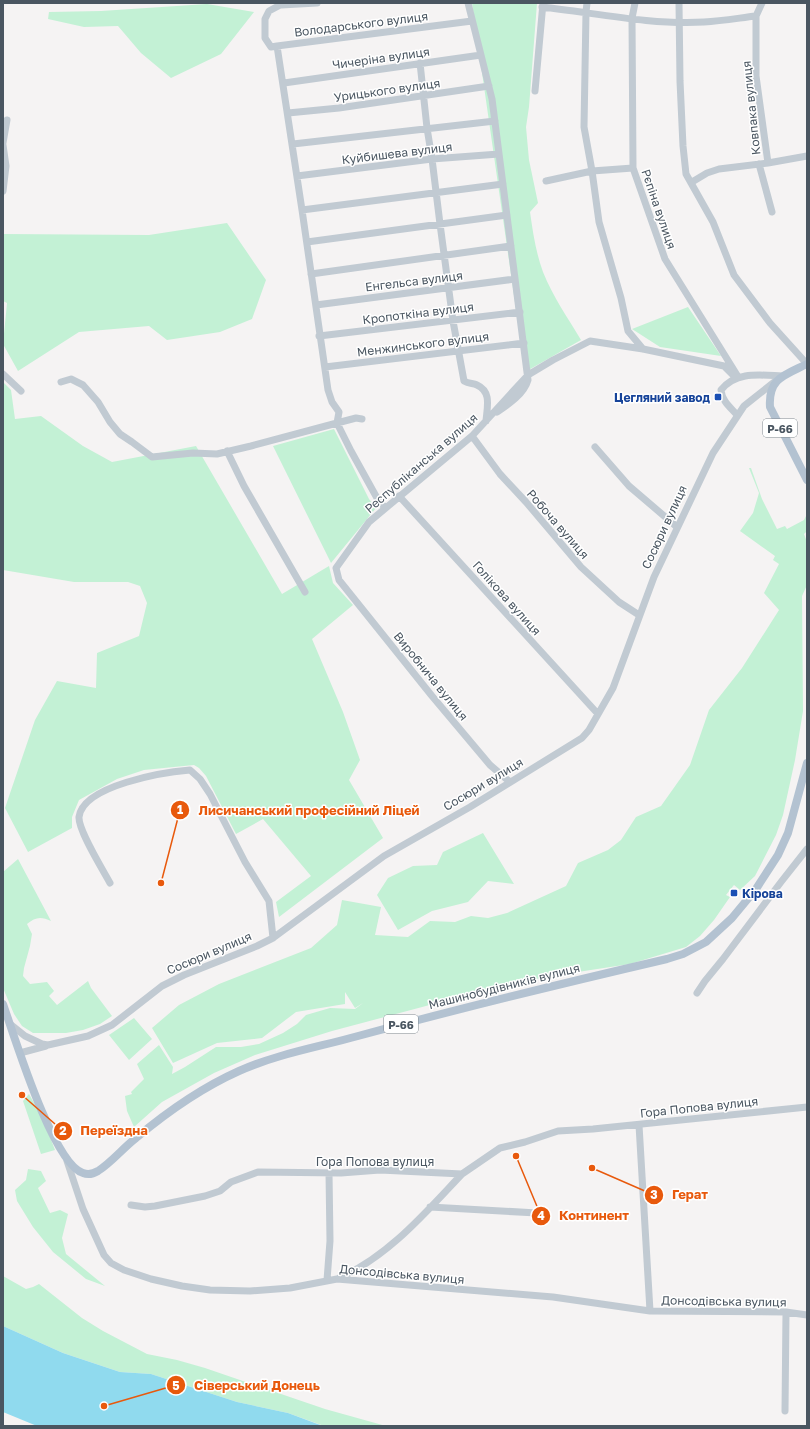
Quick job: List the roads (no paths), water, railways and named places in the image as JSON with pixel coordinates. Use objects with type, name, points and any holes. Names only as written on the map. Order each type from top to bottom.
[{"type":"main road","name":"Сосюри вулиця","points":[[782,376],[807,364]]},
{"type":"main road","name":"Р-66","points":[[782,376],[773,386],[769,395],[770,407],[807,480]]},
{"type":"main road","name":"Машинобудівників вулиця","points":[[3,1004],[38,1104],[67,1161],[81,1173],[89,1174],[97,1172],[167,1112],[198,1093],[240,1071],[277,1057],[436,1014],[667,959],[696,948],[717,933],[732,918],[756,890],[778,855],[788,833],[807,763]]},
{"type":"street","points":[[317,3],[282,4],[269,11],[265,19],[265,38],[271,47],[277,46],[284,83],[307,242],[310,274],[328,390],[332,402],[339,412],[337,422],[351,451],[377,498],[385,508]]},
{"type":"street","points":[[468,3],[489,86],[495,121],[528,375]]},
{"type":"street","points":[[587,3],[584,127],[599,222],[622,298],[628,331],[643,349]]},
{"type":"street","name":"Рєпіна вулиця","points":[[635,3],[632,18],[633,168],[665,259],[737,377]]},
{"type":"street","points":[[679,3],[678,22],[680,81],[686,174],[692,182],[713,222],[734,275],[770,323],[807,364]]},
{"type":"street","name":"Ковпака вулиця","points":[[762,3],[756,16],[756,76],[768,164]]},
{"type":"street","points":[[535,91],[542,5],[632,18],[678,22],[704,22],[756,16]]},
{"type":"street","name":"Володарського вулиця","points":[[277,46],[472,21]]},
{"type":"street","name":"Чичеріна вулиця","points":[[284,83],[481,55]]},
{"type":"street","points":[[420,63],[427,128],[458,350],[464,382],[476,384],[485,391],[488,398],[486,421]]},
{"type":"street","name":"Урицького вулиця","points":[[288,113],[339,108],[489,86]]},
{"type":"street","points":[[3,191],[6,166],[3,144],[7,120]]},
{"type":"street","points":[[293,144],[495,121]]},
{"type":"street","name":"Куйбишева вулиця","points":[[297,176],[432,159],[499,154]]},
{"type":"street","points":[[692,182],[706,173],[719,169],[768,164],[807,156]]},
{"type":"street","points":[[759,164],[772,212]]},
{"type":"street","points":[[546,181],[592,171],[633,168]]},
{"type":"street","points":[[302,210],[503,184]]},
{"type":"street","points":[[307,242],[507,215]]},
{"type":"street","points":[[310,274],[511,246]]},
{"type":"street","name":"Енгельса вулиця","points":[[316,305],[515,279]]},
{"type":"street","name":"Кропоткіна вулиця","points":[[319,336],[520,312]]},
{"type":"street","name":"Республіканська вулиця","points":[[339,580],[336,568],[369,522],[472,436],[528,375],[553,360],[590,342],[643,349],[724,366],[737,377]]},
{"type":"street","name":"Менжинського вулиця","points":[[324,367],[524,343]]},
{"type":"street","points":[[3,374],[21,391]]},
{"type":"street","points":[[737,415],[724,401],[722,396],[721,390],[726,384],[737,377],[757,374],[782,376]]},
{"type":"street","name":"Сосюри вулиця","points":[[10,1024],[30,1040],[48,1045],[88,1036],[101,1031],[112,1025],[162,986],[184,975],[257,946],[273,938],[384,856],[582,738],[589,730],[613,688],[654,577],[713,453],[744,406],[782,376]]},
{"type":"street","points":[[61,382],[70,379],[83,385],[98,402],[110,422],[120,434],[152,457],[193,453],[218,454],[337,422],[356,418],[362,419]]},
{"type":"street","name":"Робоча вулиця","points":[[472,436],[500,474],[526,502],[581,567],[619,602],[639,615]]},
{"type":"street","points":[[595,447],[629,486],[677,527]]},
{"type":"street","points":[[227,452],[244,486],[305,592]]},
{"type":"street","name":"Голікова вулиця","points":[[399,496],[598,714]]},
{"type":"street","name":"Виробнича вулиця","points":[[339,580],[432,696],[490,764],[510,782]]},
{"type":"street","points":[[110,883],[81,828],[79,817],[84,804],[115,786],[136,779],[175,771],[190,770],[200,779],[210,794],[245,862],[269,901],[273,938]]},
{"type":"street","points":[[698,993],[705,981],[807,849]]},
{"type":"street","points":[[20,1053],[48,1045]]},
{"type":"street","name":"Гора Попова вулиця","points":[[131,1205],[145,1207],[155,1206],[205,1196],[220,1192],[231,1182],[258,1172],[329,1173],[380,1170],[462,1174],[500,1148],[558,1131],[639,1125],[807,1107]]},
{"type":"street","points":[[639,1125],[650,1311]]},
{"type":"street","name":"Донсодівська вулиця","points":[[67,1161],[83,1208],[104,1255],[111,1263],[124,1270],[151,1279],[182,1286],[210,1290],[250,1291],[290,1288],[337,1279],[553,1297],[650,1311],[786,1312],[807,1315]]},
{"type":"street","points":[[327,1280],[330,1241],[329,1173]]},
{"type":"street","points":[[337,1279],[356,1270],[379,1254],[430,1208],[462,1174]]},
{"type":"street","points":[[430,1208],[536,1213]]},
{"type":"street","points":[[785,1411],[786,1312]]},
{"type":"water","points":[[3,1326],[63,1353],[120,1372],[151,1374],[237,1402],[288,1413],[323,1426],[37,1426],[3,1412]]},
{"type":"place","name":"Цегляний завод","points":[[718,397]]},
{"type":"place","name":"Лисичанський професійний Ліцей","points":[[161,883]]},
{"type":"place","name":"Кірова","points":[[734,893]]},
{"type":"place","name":"Переїздна","points":[[22,1095]]},
{"type":"place","name":"Континент","points":[[516,1156]]},
{"type":"place","name":"Герат","points":[[592,1168]]},
{"type":"place","name":"Сіверський Донець","points":[[104,1406]]}]
